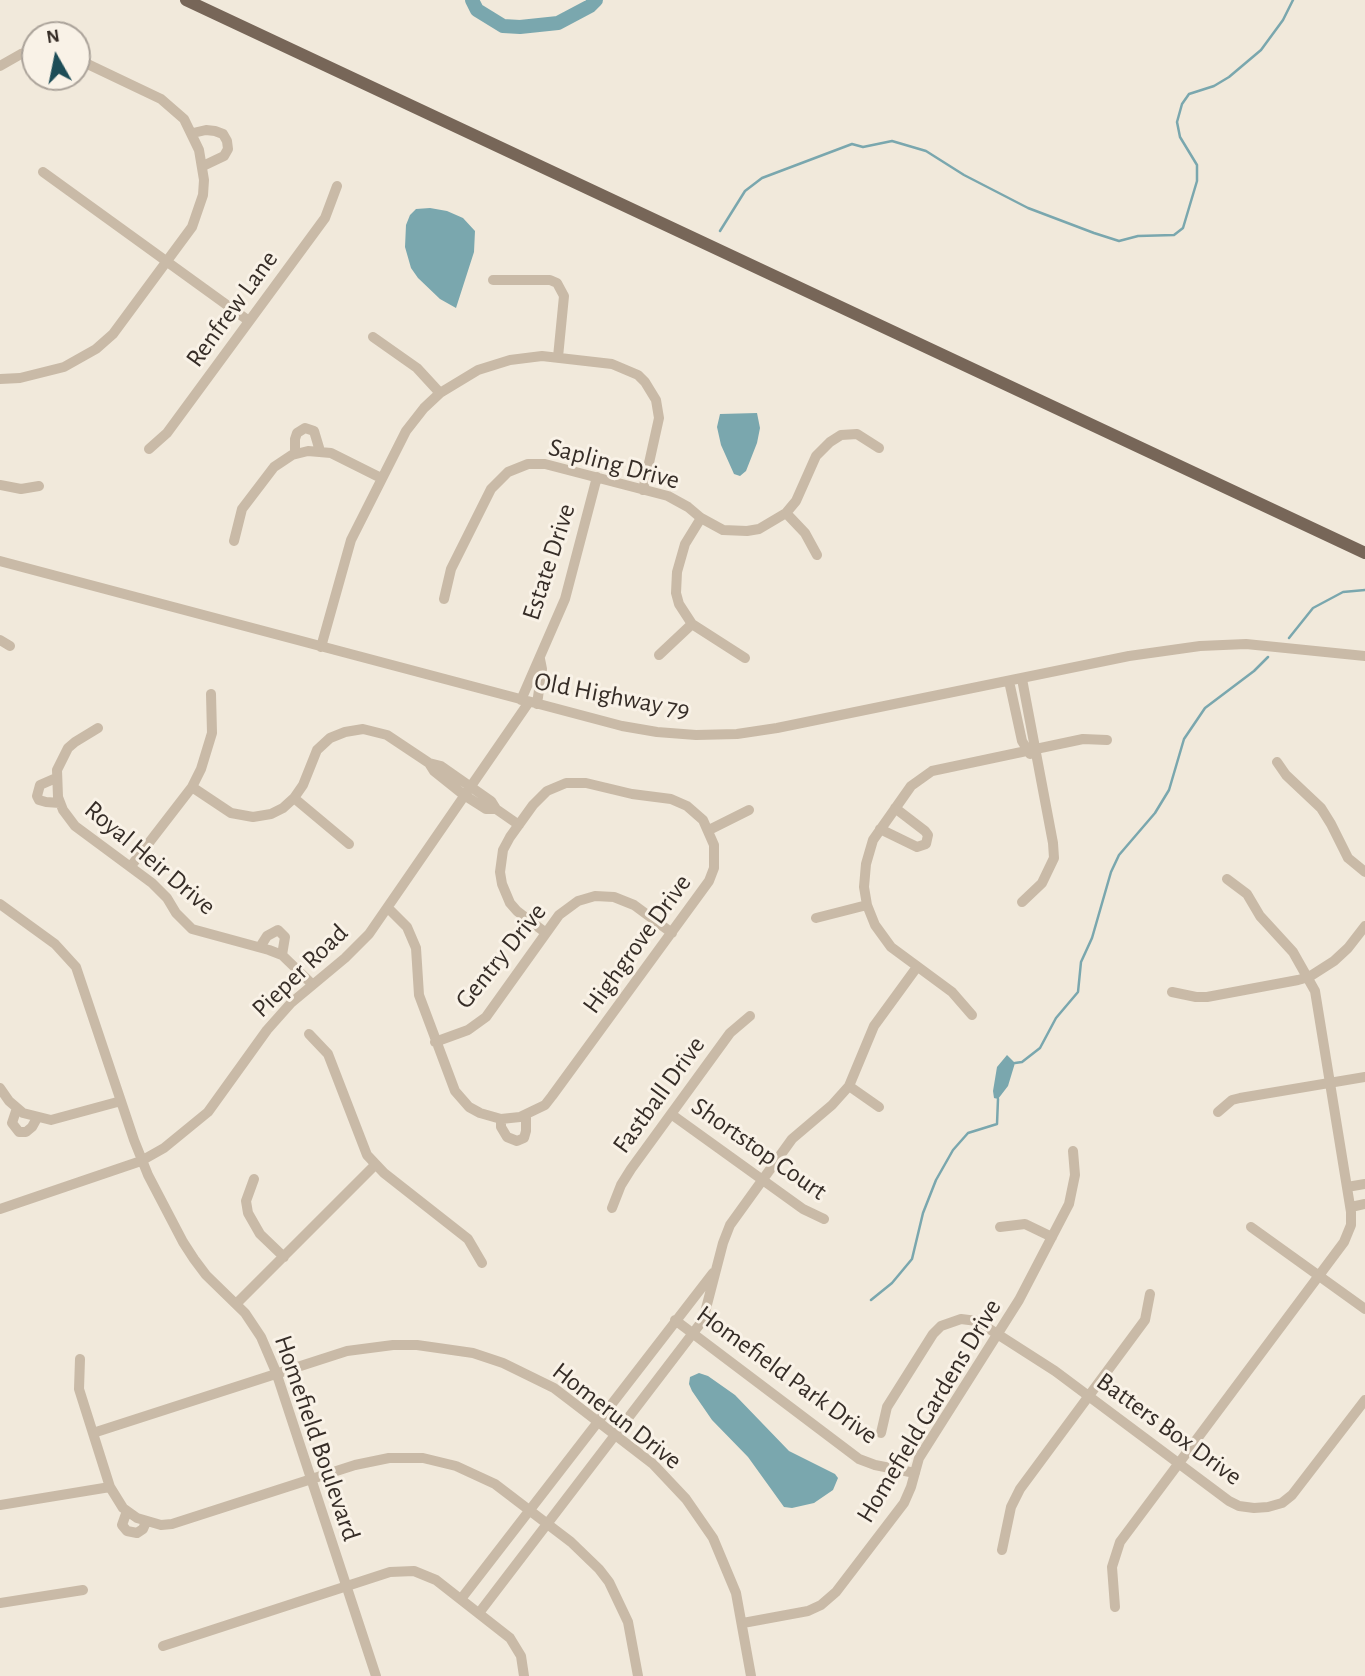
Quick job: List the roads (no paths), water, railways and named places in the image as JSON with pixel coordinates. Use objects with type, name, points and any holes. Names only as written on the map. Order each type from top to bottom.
[{"type":"main road","points":[[186,0],[1365,553]]},
{"type":"street","points":[[0,65],[21,54]]},
{"type":"street","points":[[0,379],[46,373],[64,367],[96,349],[124,322],[192,227],[198,212],[203,188],[203,166],[200,150],[184,119],[161,99],[91,66]]},
{"type":"street","points":[[192,133],[215,131],[223,134],[228,141],[224,156],[203,166]]},
{"type":"street","points":[[43,172],[248,321]]},
{"type":"street","name":"Renfrew Lane","points":[[149,449],[167,433],[325,218],[337,186]]},
{"type":"street","points":[[493,280],[550,279],[556,283],[564,296],[558,357]]},
{"type":"street","points":[[373,337],[417,368],[440,393]]},
{"type":"street","points":[[321,647],[345,555],[405,431],[440,393],[478,370],[527,357],[558,357],[622,366],[638,375],[656,400],[659,418],[643,490]]},
{"type":"street","points":[[295,454],[295,439],[298,433],[306,428],[314,431],[320,451]]},
{"type":"street","points":[[817,555],[805,533],[786,513],[796,501],[816,456],[830,442],[850,433],[864,437],[879,448]]},
{"type":"street","points":[[234,541],[242,509],[274,467],[295,454],[320,451],[331,453],[381,478]]},
{"type":"street","name":"Sapling Drive","points":[[444,598],[454,562],[486,498],[501,478],[518,468],[545,464],[677,500],[723,530],[760,529],[786,513]]},
{"type":"street","name":"Estate Drive","points":[[529,702],[534,666],[540,659],[569,587],[597,477]]},
{"type":"street","points":[[0,485],[21,489],[39,486]]},
{"type":"street","points":[[701,518],[685,544],[676,580],[679,604],[692,624],[744,658]]},
{"type":"street","name":"Old Highway 79","points":[[0,561],[529,702],[657,732],[696,735],[737,734],[836,717],[1129,656],[1200,646],[1234,644],[1365,656]]},
{"type":"street","points":[[659,655],[692,624]]},
{"type":"street","points":[[0,639],[10,646]]},
{"type":"street","name":"Estate Drive","points":[[529,702],[542,668],[540,659]]},
{"type":"street","points":[[1022,679],[1031,749],[1037,764],[1054,859],[1042,883],[1022,902]]},
{"type":"street","points":[[1009,681],[1022,741],[1031,749]]},
{"type":"street","points":[[131,866],[192,787],[208,749],[213,717],[211,694]]},
{"type":"street","name":"Pieper Road","points":[[0,1209],[141,1161],[164,1148],[208,1112],[267,1030],[291,1003],[369,934],[529,702]]},
{"type":"street","name":"Royal Heir Drive","points":[[99,728],[75,741],[68,748],[57,770],[56,790],[60,803],[75,826],[161,891],[176,913],[192,929],[260,947],[282,956],[312,984]]},
{"type":"street","points":[[192,787],[231,813],[243,816],[271,814],[294,798],[303,785],[317,750],[330,738],[363,729],[387,735],[429,763],[441,766],[467,790],[491,801],[496,809],[519,825]]},
{"type":"street","points":[[972,1015],[952,992],[891,947],[882,936],[867,905],[864,887],[866,864],[880,829],[911,786],[932,771],[1083,739],[1107,740]]},
{"type":"street","points":[[1277,762],[1286,775],[1321,808],[1348,858],[1365,872]]},
{"type":"street","name":"Royal Heir Drive","points":[[56,778],[40,785],[37,796],[39,800],[60,803]]},
{"type":"street","points":[[546,933],[517,911],[505,895],[500,872],[503,850],[519,825],[540,796],[558,785],[575,782],[671,799],[698,814],[709,830],[749,810]]},
{"type":"street","points":[[294,798],[349,844]]},
{"type":"street","points":[[880,829],[917,848],[926,844],[928,835],[925,831],[895,808]]},
{"type":"street","name":"Highgrove Drive","points":[[388,908],[407,927],[416,948],[419,995],[450,1080],[460,1098],[480,1113],[500,1119],[526,1115],[545,1105],[709,881],[714,868],[714,845],[709,830]]},
{"type":"street","points":[[1115,1607],[1112,1567],[1115,1553],[1130,1528],[1344,1242],[1351,1225],[1315,991],[1293,952],[1260,916],[1247,894],[1227,879]]},
{"type":"street","name":"Gentry Drive","points":[[435,1042],[468,1030],[486,1017],[546,933],[569,906],[587,898],[614,897],[634,905],[672,933]]},
{"type":"street","name":"Homefield Boulevard","points":[[0,904],[55,944],[76,967],[141,1161],[183,1242],[206,1275],[236,1304],[261,1337],[276,1372],[376,1676]]},
{"type":"street","points":[[816,918],[867,905]]},
{"type":"street","points":[[1172,992],[1196,997],[1207,996],[1287,984],[1309,977],[1334,961],[1365,926]]},
{"type":"street","name":"Royal Heir Drive","points":[[260,947],[267,936],[278,930],[285,937],[282,956]]},
{"type":"street","points":[[479,1613],[703,1320],[725,1233],[792,1139],[832,1105],[849,1086],[874,1026],[917,967]]},
{"type":"street","name":"Fastball Drive","points":[[612,1208],[621,1185],[671,1114],[736,1025],[750,1016]]},
{"type":"street","points":[[309,1034],[328,1054],[367,1155],[375,1165],[468,1238],[482,1264]]},
{"type":"street","points":[[1217,1111],[1232,1100],[1240,1098],[1365,1077]]},
{"type":"street","points":[[849,1086],[879,1107]]},
{"type":"street","points":[[0,1088],[17,1108],[37,1118],[51,1120],[121,1101]]},
{"type":"street","points":[[17,1108],[12,1123],[19,1132],[26,1132],[37,1118]]},
{"type":"street","name":"Shortstop Court","points":[[671,1114],[803,1209],[824,1219]]},
{"type":"street","name":"Highgrove Drive","points":[[500,1119],[507,1138],[517,1141],[524,1138],[526,1115]]},
{"type":"street","name":"Homefield Gardens Drive","points":[[743,1623],[808,1611],[821,1605],[836,1592],[904,1503],[924,1448],[1019,1300],[1069,1204],[1075,1175],[1073,1151]]},
{"type":"street","points":[[236,1304],[375,1165]]},
{"type":"street","points":[[254,1180],[246,1201],[248,1213],[260,1234],[284,1257]]},
{"type":"street","points":[[1347,1187],[1365,1184]]},
{"type":"street","points":[[1350,1207],[1365,1205]]},
{"type":"street","points":[[1000,1227],[1025,1224],[1052,1237]]},
{"type":"street","points":[[1251,1227],[1365,1309]]},
{"type":"street","points":[[461,1599],[718,1266]]},
{"type":"street","points":[[1002,1550],[1011,1507],[1020,1489],[1144,1320],[1150,1294]]},
{"type":"street","name":"Batters Box Drive","points":[[881,1433],[890,1400],[933,1334],[941,1326],[961,1318],[977,1321],[998,1334],[1088,1395],[1239,1506],[1254,1508],[1275,1505],[1292,1496],[1365,1400]]},
{"type":"street","name":"Homefield Park Drive","points":[[675,1320],[859,1459],[874,1465],[915,1473]]},
{"type":"street","name":"Homerun Drive","points":[[93,1433],[326,1356],[393,1345],[446,1348],[473,1353],[528,1374],[554,1388],[653,1464],[700,1518],[724,1562],[736,1593],[751,1676]]},
{"type":"street","points":[[80,1359],[79,1388],[110,1487],[127,1511],[146,1522],[172,1524],[371,1461],[422,1458],[456,1465],[478,1474],[530,1510],[588,1557],[609,1582],[628,1622],[638,1676]]},
{"type":"street","points":[[0,1505],[110,1487]]},
{"type":"street","points":[[127,1511],[122,1525],[127,1531],[137,1533],[144,1529],[146,1522]]},
{"type":"street","points":[[163,1646],[390,1572],[414,1571],[436,1580],[510,1638],[517,1646],[524,1676]]},
{"type":"street","points":[[0,1603],[83,1590]]},
{"type":"water","points":[[430,208],[463,218],[475,231],[474,252],[456,308],[440,299],[418,278],[411,268],[405,247],[406,225],[410,215],[416,209]]},
{"type":"water","points":[[757,413],[760,428],[757,443],[746,471],[740,476],[734,474],[721,445],[717,427],[720,414]]},
{"type":"water","points":[[1007,1055],[1015,1063],[1008,1086],[998,1099],[994,1098],[997,1067]]},
{"type":"water","points":[[699,1373],[708,1376],[735,1395],[789,1451],[835,1474],[838,1478],[833,1490],[814,1503],[784,1507],[748,1457],[712,1420],[692,1391],[690,1377]]},
{"type":"waterway","points":[[472,0],[477,10],[503,26],[520,27],[558,23],[596,0]]},
{"type":"waterway","points":[[720,231],[745,191],[762,178],[852,144],[863,147],[892,141],[926,151],[964,175],[1028,208],[1094,233],[1119,241],[1138,236],[1174,235],[1183,228],[1197,181],[1197,165],[1180,137],[1177,122],[1182,104],[1189,94],[1214,86],[1229,77],[1261,50],[1283,20],[1293,0]]},
{"type":"waterway","points":[[1289,638],[1313,608],[1343,592],[1365,590]]},
{"type":"waterway","points":[[1015,1063],[1022,1062],[1040,1048],[1056,1018],[1078,992],[1081,962],[1092,938],[1111,872],[1119,855],[1155,813],[1169,790],[1184,739],[1205,708],[1268,657]]},
{"type":"waterway","points":[[871,1300],[892,1283],[912,1259],[923,1213],[936,1180],[953,1150],[968,1133],[997,1124],[998,1099]]}]
